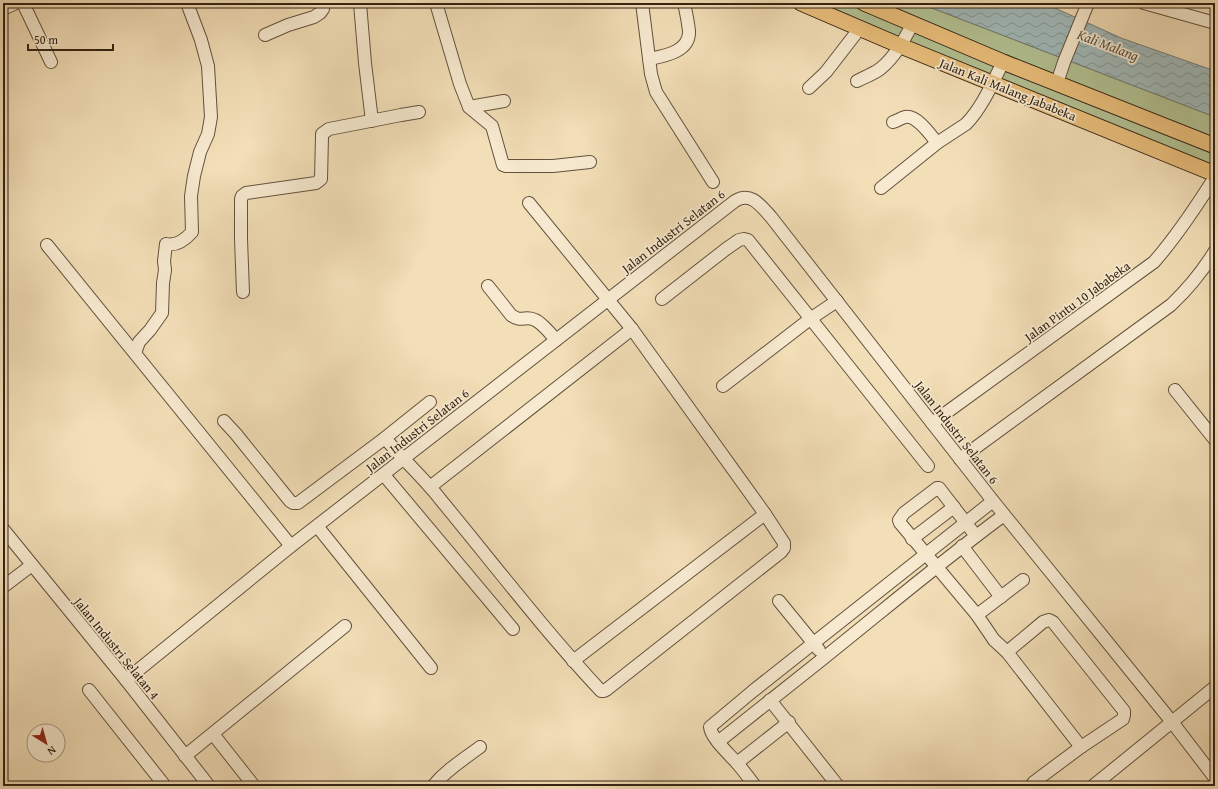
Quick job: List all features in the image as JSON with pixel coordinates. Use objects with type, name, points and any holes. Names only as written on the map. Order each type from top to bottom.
[{"type":"main road","name":"Jalan Kali Malang Jababeka","points":[[801,3],[901,46],[1215,174]]},
{"type":"main road","name":"Jalan Kali Malang Jababeka","points":[[864,3],[1003,62],[1215,146]]},
{"type":"street","points":[[3,9],[16,3]]},
{"type":"street","points":[[23,3],[51,62]]},
{"type":"street","points":[[135,353],[140,342],[162,313],[166,244],[171,245],[185,240],[192,232],[191,196],[194,176],[200,152],[208,134],[211,117],[208,66],[201,40],[187,3]]},
{"type":"street","points":[[265,36],[288,25],[314,17],[323,9],[323,3]]},
{"type":"street","points":[[360,3],[372,121]]},
{"type":"street","points":[[436,3],[460,84],[469,108],[492,126],[502,164],[504,166],[553,166],[590,162]]},
{"type":"street","points":[[642,3],[649,59],[653,84],[656,92],[714,182]]},
{"type":"street","points":[[649,59],[659,57],[682,48],[687,42],[689,31],[684,3]]},
{"type":"street","points":[[1057,83],[1088,3]]},
{"type":"street","points":[[1144,3],[1152,4],[1215,23]]},
{"type":"street","points":[[857,81],[882,67],[901,46],[913,23]]},
{"type":"street","points":[[809,88],[826,72],[860,28]]},
{"type":"street","points":[[881,188],[937,143],[970,120],[993,83],[1003,62]]},
{"type":"street","points":[[469,108],[504,101]]},
{"type":"street","points":[[243,292],[241,239],[242,196],[246,193],[318,183],[321,179],[322,134],[329,129],[419,112]]},
{"type":"street","points":[[893,122],[905,118],[912,118],[925,129],[937,143]]},
{"type":"street","name":"Jalan Pintu 10 Jababeka","points":[[932,423],[1154,262],[1183,226],[1215,177]]},
{"type":"street","name":"Jalan Industri Selatan 6","points":[[126,680],[291,546],[735,201],[746,197],[755,201],[771,217],[1004,515],[1172,722],[1215,778]]},
{"type":"street","points":[[385,438],[403,459],[430,486],[573,661],[601,691],[606,690],[781,552],[784,548],[784,543],[765,514],[632,329],[529,203]]},
{"type":"street","points":[[662,299],[739,240],[748,240],[928,466]]},
{"type":"street","points":[[47,245],[291,546]]},
{"type":"street","points":[[960,459],[1171,305],[1188,289],[1215,251]]},
{"type":"street","points":[[488,286],[511,315],[520,320],[537,320],[556,340]]},
{"type":"street","points":[[723,386],[810,319],[837,301]]},
{"type":"street","points":[[430,486],[632,329]]},
{"type":"street","points":[[1175,390],[1215,440]]},
{"type":"street","points":[[224,421],[290,501],[293,503],[298,503],[385,438],[430,402]]},
{"type":"street","points":[[384,475],[513,628]]},
{"type":"street","points":[[976,536],[940,489],[937,488],[899,520],[912,539],[977,616],[994,640],[1007,652],[1081,747]]},
{"type":"street","points":[[755,786],[718,742],[710,730],[710,727],[993,501]]},
{"type":"street","points":[[912,539],[954,507]]},
{"type":"street","points":[[573,661],[765,514]]},
{"type":"street","points":[[718,742],[936,566],[1004,515]]},
{"type":"street","points":[[317,526],[431,668]]},
{"type":"street","name":"Jalan Industri Selatan 4","points":[[3,529],[126,680],[209,786]]},
{"type":"street","points":[[962,546],[1001,597]]},
{"type":"street","points":[[3,587],[32,565]]},
{"type":"street","points":[[977,616],[1023,580]]},
{"type":"street","points":[[779,601],[825,657]]},
{"type":"street","points":[[1007,652],[1043,622],[1049,620],[1053,622],[1124,711],[1123,719],[1081,747],[1034,782],[1031,786]]},
{"type":"street","points":[[185,756],[345,626]]},
{"type":"street","points":[[1093,786],[1215,687]]},
{"type":"street","points":[[89,690],[165,786]]},
{"type":"street","points":[[754,691],[788,722],[838,786]]},
{"type":"street","points":[[737,763],[788,722]]},
{"type":"street","points":[[213,734],[254,786]]},
{"type":"street","points":[[433,786],[439,778],[480,747]]},
{"type":"green space","points":[[801,3],[919,3],[1215,117],[1215,174]]},
{"type":"water","name":"Kali Malang","points":[[919,3],[1044,3],[1121,38],[1215,71],[1215,117]]}]
